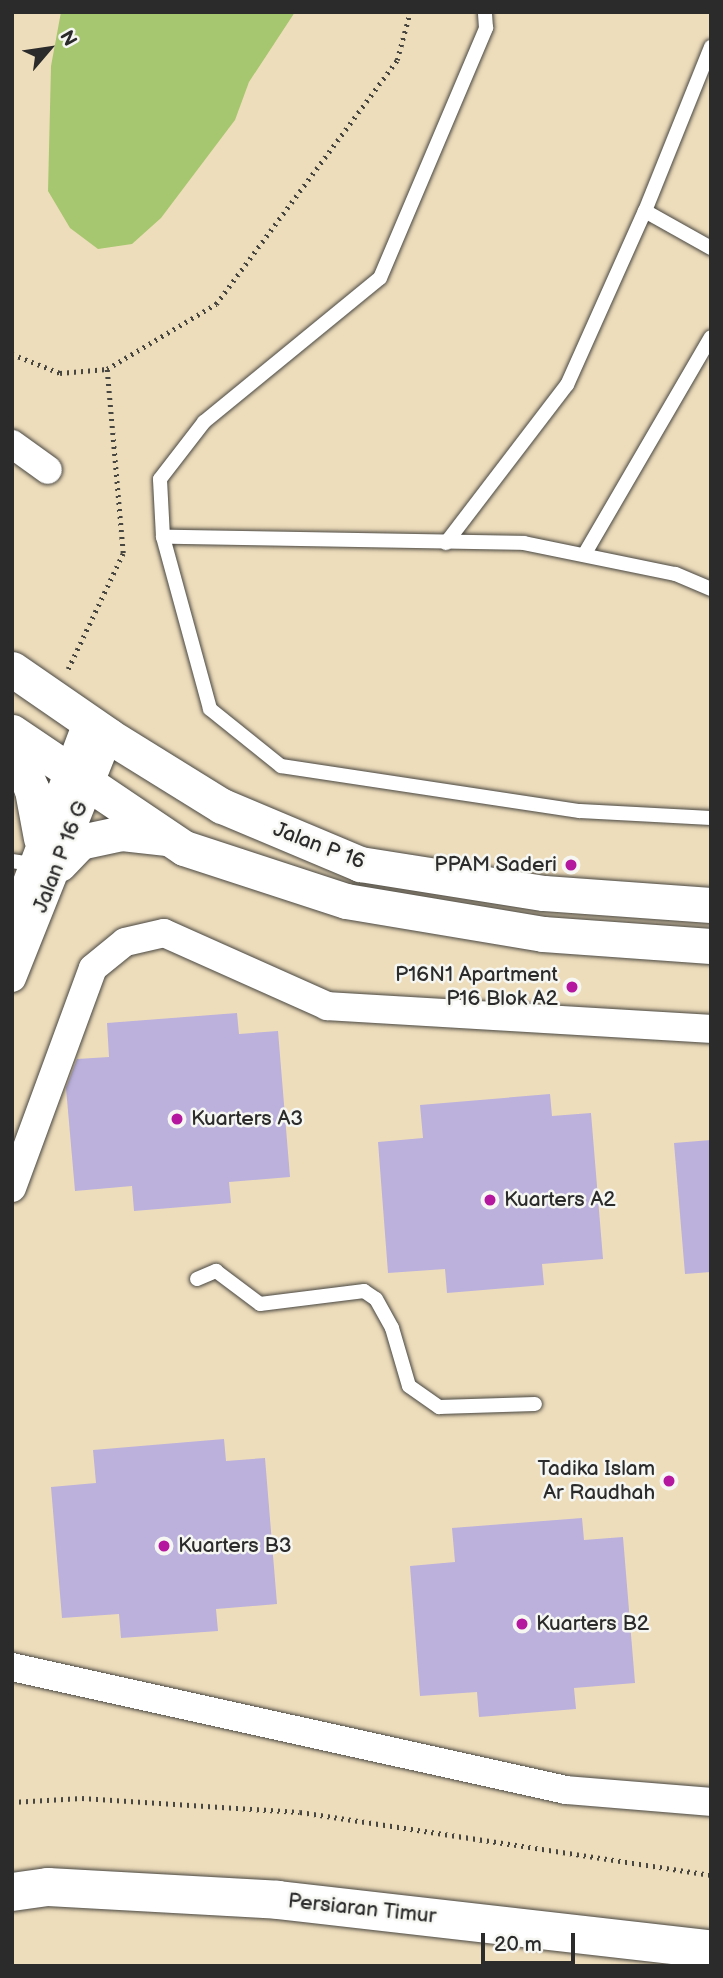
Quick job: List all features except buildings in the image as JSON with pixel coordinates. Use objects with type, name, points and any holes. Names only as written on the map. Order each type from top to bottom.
[{"type":"main road","name":"Persiaran Timur","points":[[12,1892],[48,1887],[278,1900],[711,1949]]},
{"type":"street","points":[[12,444],[48,470]]},
{"type":"street","name":"Jalan P 16","points":[[12,669],[98,729],[222,806],[360,864],[544,892],[711,905]]},
{"type":"street","name":"Jalan P 16 G","points":[[12,922],[36,857],[77,779],[98,729]]},
{"type":"street","name":"Jalan P 16","points":[[12,732],[77,779],[184,848],[346,901],[543,934],[711,946]]},
{"type":"street","points":[[12,746],[32,790],[36,857],[80,842],[122,833],[168,838]]},
{"type":"street","name":"Jalan P 16 G","points":[[12,978],[36,857]]},
{"type":"street","points":[[12,1188],[19,1144],[93,968],[125,942],[164,933],[327,1006],[711,1029]]},
{"type":"street","points":[[12,1667],[566,1790],[711,1802]]},
{"type":"lane","points":[[485,12],[486,28],[380,278],[204,422],[160,479],[163,537],[210,709],[281,766],[580,811],[711,818]]},
{"type":"lane","points":[[446,542],[567,385],[646,211],[711,47]]},
{"type":"lane","points":[[646,211],[711,248]]},
{"type":"lane","points":[[584,555],[711,337]]},
{"type":"lane","points":[[163,537],[524,543],[675,574],[711,589]]},
{"type":"lane","points":[[197,1279],[216,1271],[260,1304],[364,1291],[376,1299],[392,1328],[409,1386],[439,1407],[534,1404]]},
{"type":"path","points":[[12,354],[60,373],[107,369],[216,304],[397,60],[410,12]]},
{"type":"path","points":[[54,698],[123,553],[107,369]]},
{"type":"path","points":[[12,1802],[82,1798],[300,1812],[711,1875]]},
{"type":"green space","points":[[61,12],[295,12],[249,82],[235,120],[161,218],[132,244],[98,249],[70,228],[48,191],[51,66]]},
{"type":"place","name":"PPAM Saderi","points":[[571,865]]},
{"type":"place","name":"P16N1 Apartment P16 Blok A2","points":[[572,987]]},
{"type":"place","name":"Kuarters A3","points":[[177,1119]]},
{"type":"place","name":"Kuarters A2","points":[[490,1200]]},
{"type":"place","name":"Tadika Islam Ar Raudhah","points":[[669,1481]]},
{"type":"place","name":"Kuarters B3","points":[[164,1546]]},
{"type":"place","name":"Kuarters B2","points":[[522,1624]]}]
